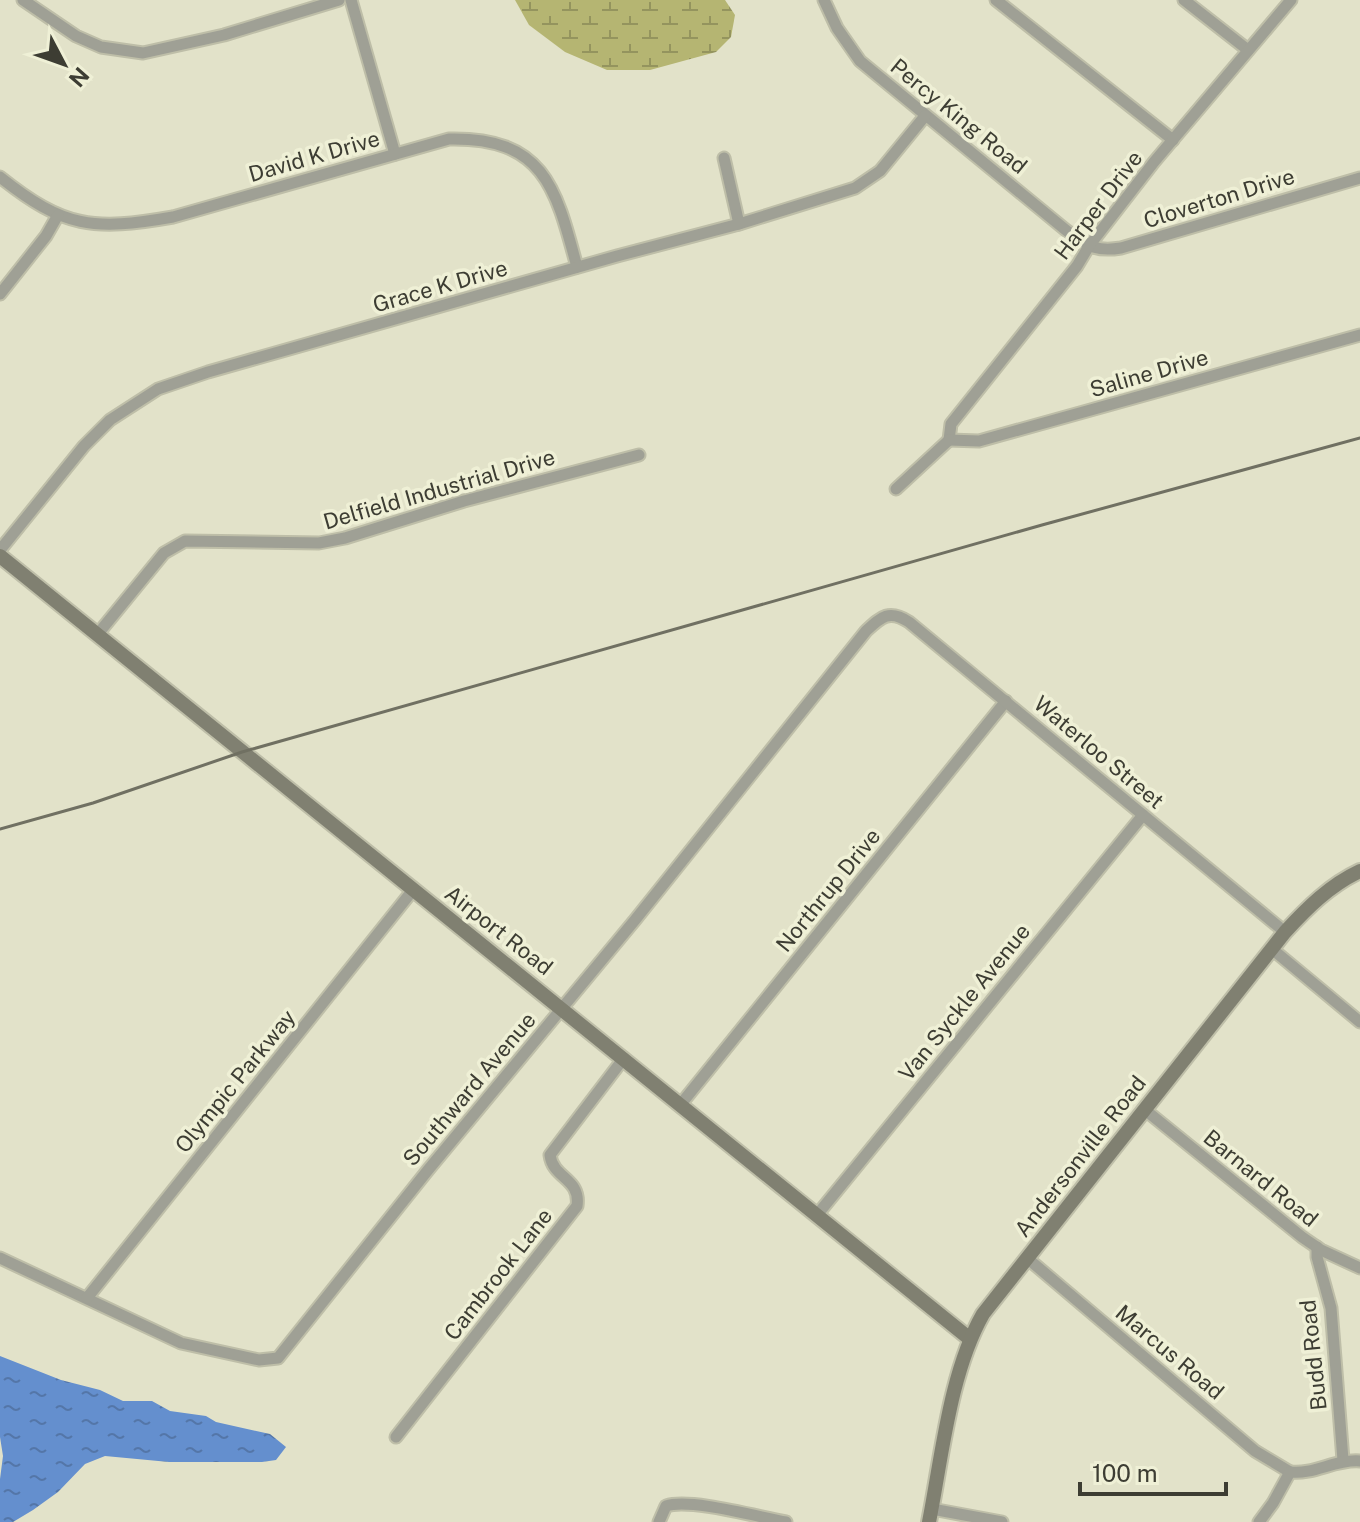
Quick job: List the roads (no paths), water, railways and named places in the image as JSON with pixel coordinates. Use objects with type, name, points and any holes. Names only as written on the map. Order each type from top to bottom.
[{"type":"street","points":[[23,0],[76,36],[101,47],[143,53],[224,35],[339,0]]},
{"type":"street","points":[[351,0],[395,154]]},
{"type":"street","name":"Percy King Road","points":[[824,0],[849,48],[869,68],[1089,246]]},
{"type":"street","points":[[996,0],[1173,140]]},
{"type":"street","points":[[1184,0],[1248,50]]},
{"type":"street","name":"Harper Drive","points":[[949,440],[951,424],[1077,266],[1089,246],[1291,0]]},
{"type":"street","name":"Grace K Drive","points":[[0,553],[97,432],[158,389],[208,372],[739,224],[855,188],[880,171],[925,116]]},
{"type":"street","name":"David K Drive","points":[[0,177],[30,200],[66,220],[134,224],[173,217],[449,139],[476,138],[503,145],[540,170],[553,189],[577,267]]},
{"type":"street","points":[[724,158],[739,224]]},
{"type":"street","name":"Cloverton Drive","points":[[1089,246],[1102,251],[1121,248],[1360,178]]},
{"type":"street","points":[[0,294],[46,236],[58,215]]},
{"type":"street","name":"Saline Drive","points":[[949,440],[962,443],[979,441],[1360,335]]},
{"type":"street","points":[[896,489],[949,440]]},
{"type":"street","name":"Delfield Industrial Drive","points":[[97,635],[164,553],[185,541],[304,543],[345,538],[464,501],[639,455]]},
{"type":"street","name":"Airport Road","points":[[0,553],[97,635],[970,1339]]},
{"type":"street","name":"Waterloo Street","points":[[882,616],[891,614],[909,622],[1285,932]]},
{"type":"street","name":"Southward Avenue","points":[[0,1258],[181,1343],[259,1360],[278,1358],[866,631],[882,616]]},
{"type":"street","name":"Northrup Drive","points":[[681,1104],[1006,701]]},
{"type":"street","name":"Van Syckle Avenue","points":[[817,1215],[1143,815]]},
{"type":"street","name":"Andersonville Road","points":[[931,1516],[962,1362],[983,1314],[1285,932],[1311,904],[1360,871]]},
{"type":"street","name":"Olympic Parkway","points":[[87,1298],[413,890]]},
{"type":"street","points":[[1272,949],[1360,1022]]},
{"type":"street","name":"Cambrook Lane","points":[[396,1437],[577,1206],[576,1188],[557,1171],[550,1155],[624,1058]]},
{"type":"street","name":"Barnard Road","points":[[1144,1109],[1279,1220],[1317,1247],[1360,1268]]},
{"type":"street","name":"Budd Road","points":[[1317,1247],[1331,1308],[1343,1460]]},
{"type":"street","name":"Marcus Road","points":[[1027,1258],[1255,1451],[1290,1472]]},
{"type":"street","points":[[1259,1522],[1290,1472],[1303,1474],[1343,1460],[1360,1461]]},
{"type":"street","points":[[659,1522],[666,1506],[672,1504],[786,1522]]},
{"type":"street","points":[[931,1516],[1002,1522]]},
{"type":"water","points":[[0,1356],[61,1380],[100,1390],[123,1401],[152,1401],[170,1411],[206,1416],[216,1422],[270,1434],[286,1447],[276,1460],[262,1462],[169,1462],[105,1456],[85,1464],[58,1492],[33,1510],[13,1522],[0,1522],[3,1456],[0,1437]]},
{"type":"railway","points":[[0,829],[93,803],[242,752],[1360,438]]}]
